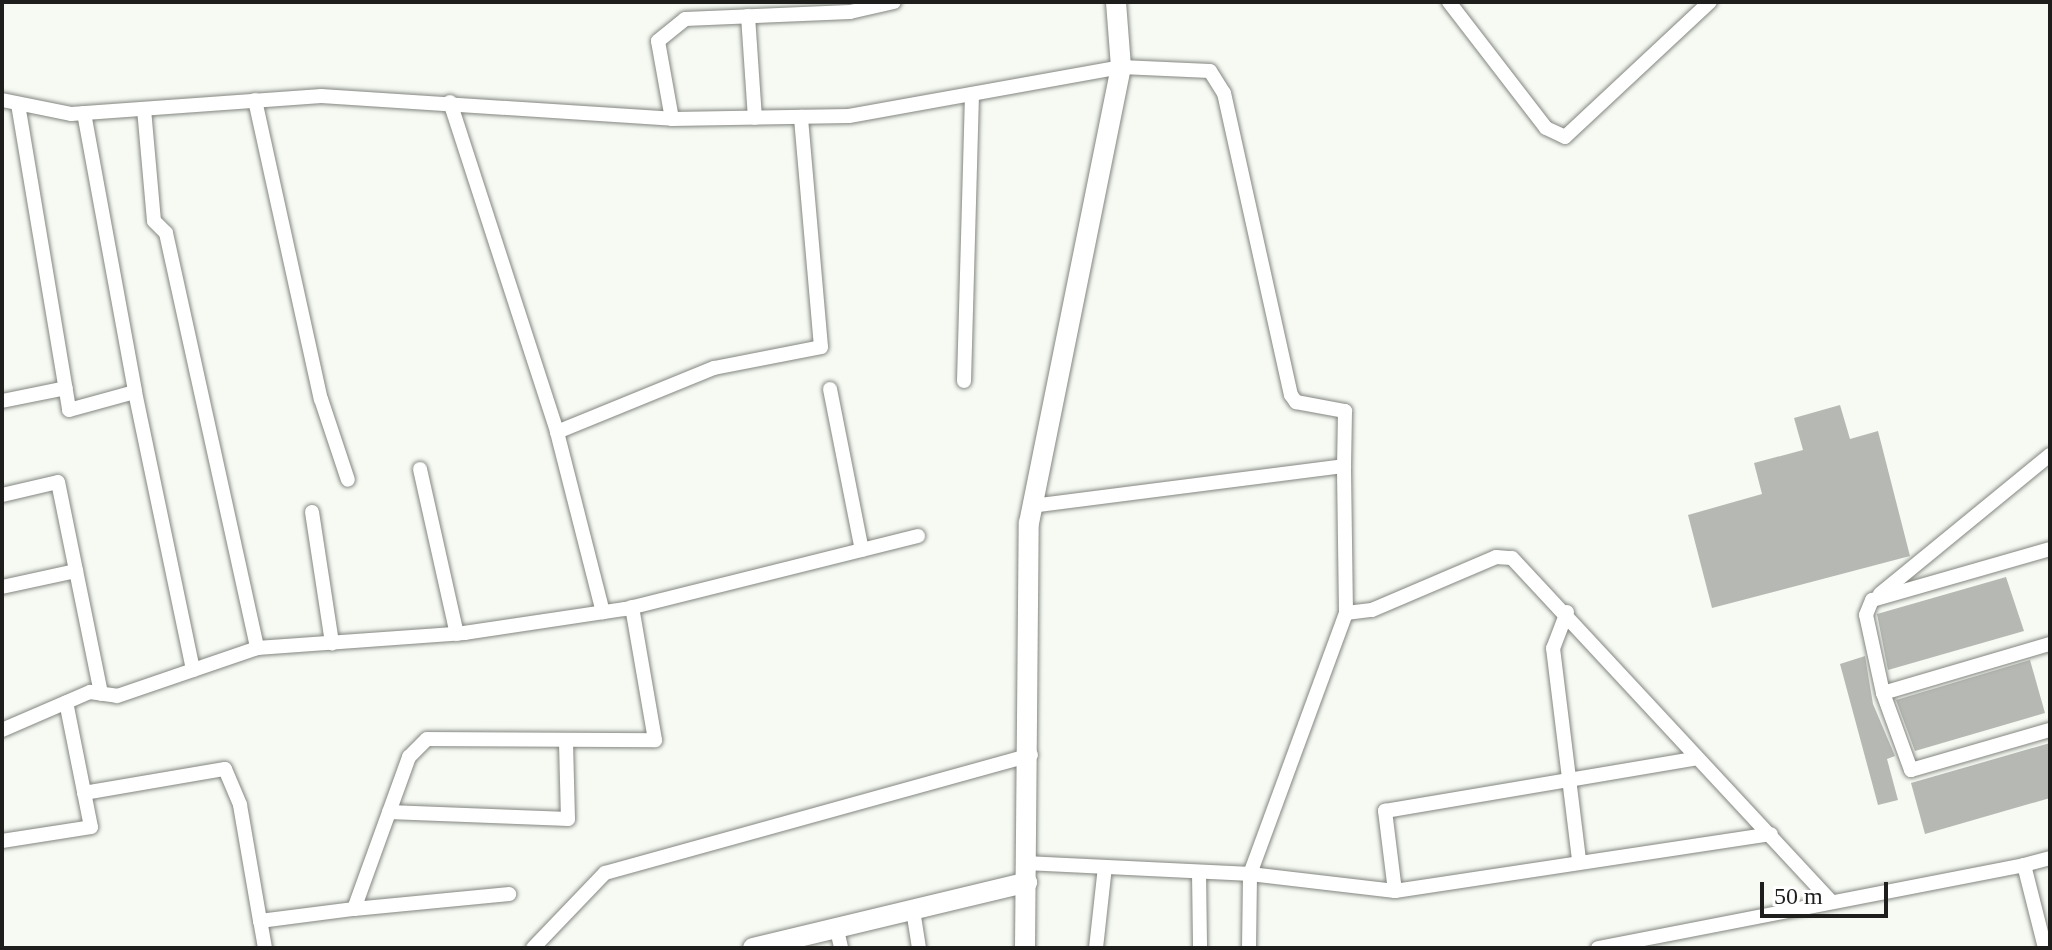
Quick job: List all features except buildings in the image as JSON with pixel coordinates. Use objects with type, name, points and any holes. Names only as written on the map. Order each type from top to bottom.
[{"type":"street","points":[[672,119],[658,41],[685,19],[850,12],[894,2]]},
{"type":"street","points":[[1025,948],[1031,755],[1032,506],[1121,67],[1116,2]]},
{"type":"street","points":[[1449,2],[1546,128],[1565,137],[1710,2]]},
{"type":"street","points":[[748,16],[755,118]]},
{"type":"street","points":[[2,100],[84,113],[321,96],[450,102],[672,119],[849,116],[1121,67],[1210,71],[1220,80],[1291,395],[1304,404],[1334,404],[1345,411],[1346,613],[1250,874],[1249,948]]},
{"type":"street","points":[[964,381],[972,94]]},
{"type":"street","points":[[255,100],[321,399],[348,480]]},
{"type":"street","points":[[450,102],[557,432],[603,612]]},
{"type":"street","points":[[18,104],[69,410],[135,392]]},
{"type":"street","points":[[144,109],[154,221],[166,233],[257,648]]},
{"type":"street","points":[[84,113],[135,392],[193,670]]},
{"type":"street","points":[[557,432],[714,368],[821,347],[801,117]]},
{"type":"street","points":[[2,401],[66,388]]},
{"type":"street","points":[[830,389],[862,550]]},
{"type":"street","points":[[2050,455],[1872,600],[1867,635],[1903,761],[1911,770],[2050,730]]},
{"type":"street","points":[[1032,506],[1344,466]]},
{"type":"street","points":[[420,469],[457,634]]},
{"type":"street","points":[[2,495],[58,482],[101,694]]},
{"type":"street","points":[[312,512],[332,643]]},
{"type":"street","points":[[2,730],[66,702],[101,694],[117,696],[257,648],[457,634],[603,612],[918,536]]},
{"type":"street","points":[[1872,600],[2050,549]]},
{"type":"street","points":[[1346,613],[1392,604],[1496,557],[1525,567],[1694,759],[1771,834],[1830,900]]},
{"type":"street","points":[[2,587],[76,571]]},
{"type":"street","points":[[354,909],[409,757],[427,739],[655,740],[632,607]]},
{"type":"street","points":[[1567,612],[1553,648],[1579,861]]},
{"type":"street","points":[[1883,693],[2050,644]]},
{"type":"street","points":[[2,841],[91,827],[66,702]]},
{"type":"street","points":[[389,812],[568,819],[566,742]]},
{"type":"street","points":[[533,948],[605,873],[1031,755]]},
{"type":"street","points":[[1395,891],[1385,811],[1694,759]]},
{"type":"street","points":[[84,793],[225,769],[240,805],[265,948]]},
{"type":"street","points":[[767,947],[839,939],[913,910],[1027,872],[1105,867],[1250,874],[1395,891],[1771,834]]},
{"type":"street","points":[[1598,948],[2050,858]]},
{"type":"street","points":[[2024,865],[2045,948]]},
{"type":"street","points":[[1096,948],[1105,867]]},
{"type":"street","points":[[1199,872],[1200,948]]},
{"type":"street","points":[[260,921],[509,894]]},
{"type":"street","points":[[913,910],[919,948]]}]
